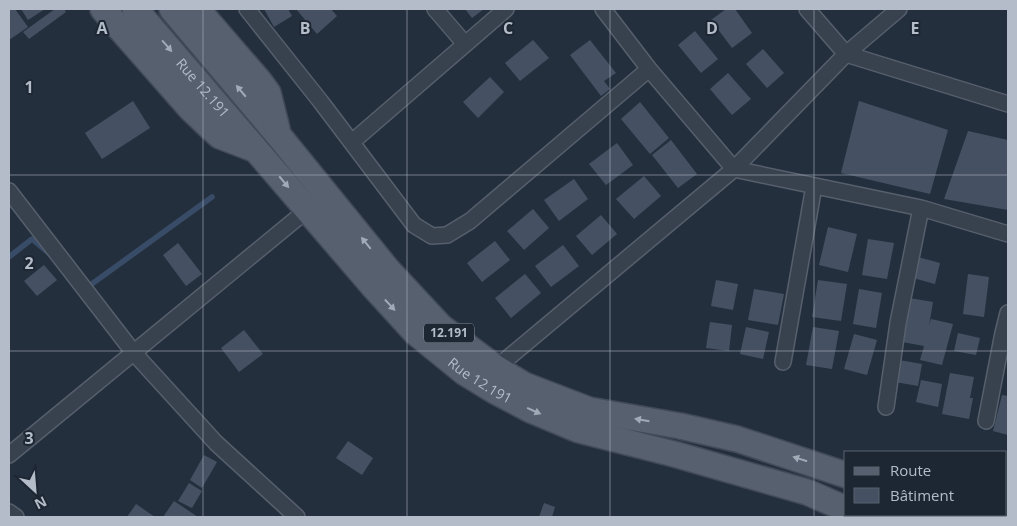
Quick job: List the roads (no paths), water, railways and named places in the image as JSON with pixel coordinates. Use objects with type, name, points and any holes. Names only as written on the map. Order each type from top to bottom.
[{"type":"main road","points":[[103,9],[191,109],[210,127],[220,136],[258,151]]},
{"type":"main road","name":"Rue 12.191","points":[[135,9],[373,286],[416,333],[464,372],[531,410],[579,430],[674,454],[807,492],[844,508]]},
{"type":"main road","name":"Rue 12.191","points":[[172,9],[280,136],[387,269],[440,327],[496,368],[524,385],[589,410],[680,426],[737,439],[844,475]]},
{"type":"main road","points":[[197,9],[251,69],[268,93],[280,136]]},
{"type":"street","points":[[247,9],[352,142],[414,225],[432,236],[448,235],[470,221],[650,69]]},
{"type":"street","points":[[435,9],[465,44]]},
{"type":"street","points":[[352,142],[506,9]]},
{"type":"street","points":[[603,9],[650,69],[734,169],[920,208],[1008,234]]},
{"type":"street","points":[[807,9],[846,54],[1006,101]]},
{"type":"street","points":[[496,368],[734,169],[846,54],[899,9]]},
{"type":"street","points":[[783,362],[814,186]]},
{"type":"street","points":[[9,191],[134,353],[216,443],[297,517]]},
{"type":"street","points":[[886,407],[898,323],[920,208]]},
{"type":"street","points":[[9,455],[308,210]]},
{"type":"street","points":[[986,421],[1008,313]]},
{"type":"street","points":[[9,512],[16,517]]},
{"type":"waterway","points":[[87,284],[89,286],[212,197]]},
{"type":"waterway","points":[[9,257],[32,239],[51,255]]}]
